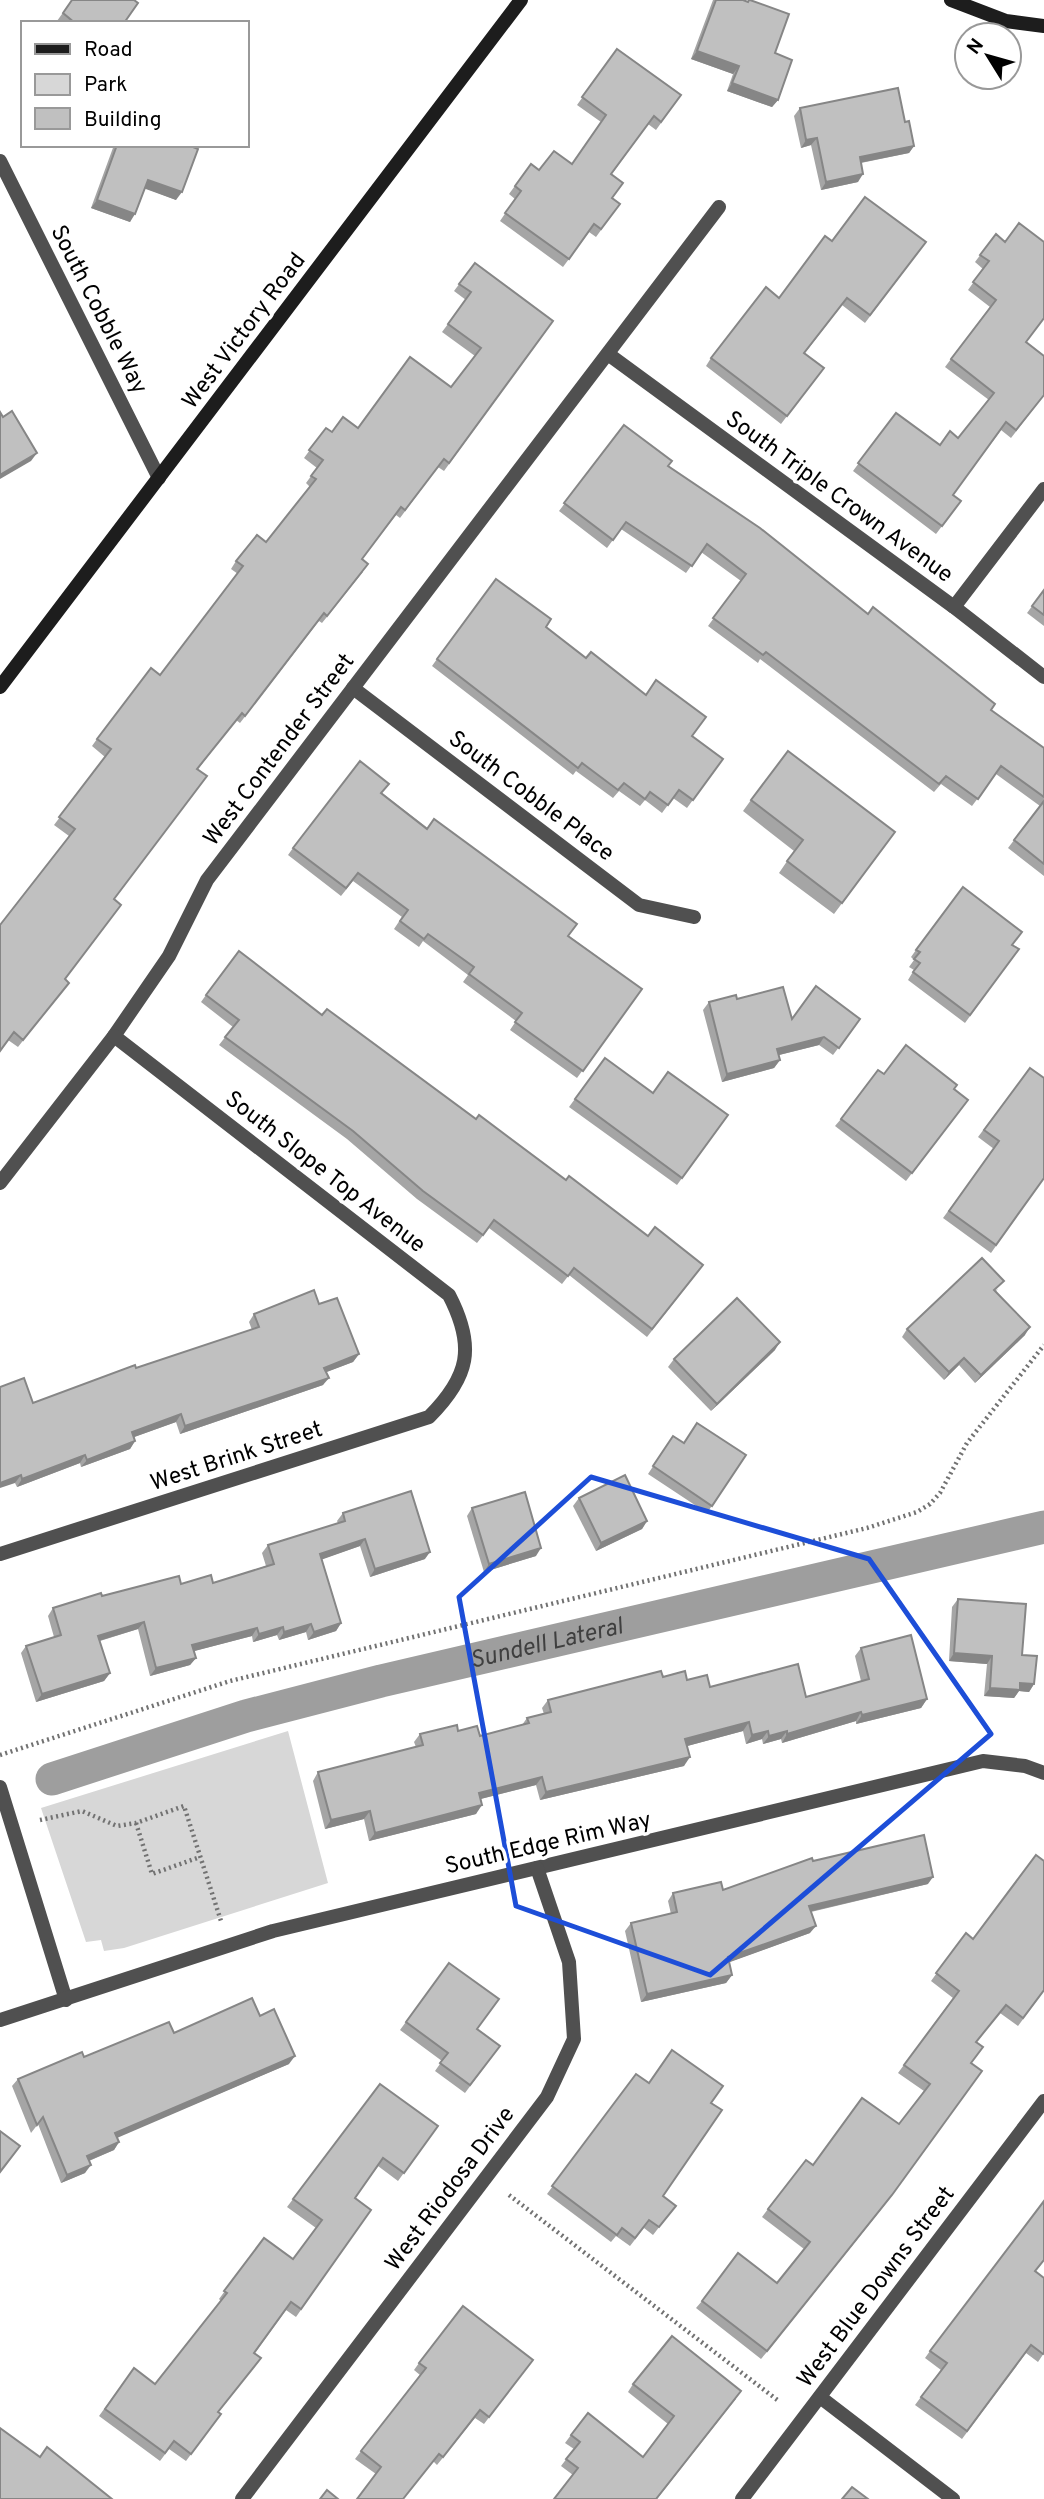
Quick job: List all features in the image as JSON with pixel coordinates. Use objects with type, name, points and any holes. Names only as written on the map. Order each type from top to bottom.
[{"type":"main road","name":"West Victory Road","points":[[0,687],[521,0]]},
{"type":"main road","points":[[951,0],[1006,21],[1044,26]]},
{"type":"street","name":"South Cobble Way","points":[[0,161],[159,478]]},
{"type":"street","name":"West Contender Street","points":[[0,1183],[114,1036],[169,956],[207,880],[719,207]]},
{"type":"street","name":"South Triple Crown Avenue","points":[[608,354],[954,607],[1044,677]]},
{"type":"street","points":[[954,607],[1044,489]]},
{"type":"street","name":"South Cobble Place","points":[[353,688],[639,905],[694,917]]},
{"type":"street","name":"South Slope Top Avenue","points":[[114,1036],[450,1295],[460,1315],[465,1339],[464,1369]]},
{"type":"street","name":"West Brink Street","points":[[0,1554],[429,1417],[452,1394],[464,1369]]},
{"type":"street","name":"South Edge Rim Way","points":[[0,2020],[273,1931],[984,1761],[1025,1766],[1044,1773]]},
{"type":"street","points":[[0,1787],[66,2000]]},
{"type":"street","name":"West Riodosa Drive","points":[[242,2499],[547,2097],[575,2039],[569,1962],[537,1868]]},
{"type":"street","name":"West Blue Downs Street","points":[[742,2499],[1044,2101]]},
{"type":"street","points":[[820,2397],[953,2499]]},
{"type":"path","points":[[0,1755],[230,1681],[867,1528],[917,1512],[940,1493],[967,1443],[1044,1345]]},
{"type":"path","points":[[40,1820],[82,1811],[117,1826],[135,1823],[184,1805],[221,1921]]},
{"type":"path","points":[[135,1823],[152,1874],[200,1857]]},
{"type":"path","points":[[509,2194],[779,2402]]},
{"type":"highlighted area","points":[[591,1477],[869,1559],[991,1734],[710,1975],[516,1906],[459,1597]]},
{"type":"green space","points":[[288,1731],[328,1883],[124,1948],[104,1951],[101,1940],[86,1942],[41,1808]]},
{"type":"building","points":[[72,0],[134,0],[138,3],[125,21],[73,21],[63,13]]},
{"type":"building","points":[[716,0],[750,0],[789,14],[775,53],[792,60],[778,100],[732,83],[739,66],[697,51]]},
{"type":"building","points":[[617,49],[681,95],[661,122],[654,116],[611,174],[623,183],[612,198],[620,204],[601,229],[594,224],[569,259],[505,213],[521,191],[515,186],[531,164],[539,170],[554,151],[572,164],[606,115],[582,97]]},
{"type":"building","points":[[898,88],[905,122],[909,121],[914,146],[860,157],[863,174],[826,182],[817,138],[806,140],[800,108]]},
{"type":"building","points":[[116,147],[198,149],[182,192],[148,180],[135,214],[97,200]]},
{"type":"building","points":[[865,197],[926,242],[870,315],[847,298],[804,353],[824,368],[787,416],[711,358],[766,287],[779,298],[825,236],[832,241]]},
{"type":"building","points":[[1019,223],[1044,242],[1044,318],[1026,342],[1044,356],[1044,395],[1016,430],[1006,422],[953,495],[961,501],[942,526],[858,463],[896,413],[940,445],[950,431],[958,438],[994,393],[951,359],[996,300],[973,282],[989,261],[980,255],[996,234],[1005,242]]},
{"type":"building","points":[[475,263],[553,321],[449,463],[444,459],[405,510],[401,507],[362,559],[368,564],[327,616],[324,613],[245,716],[242,713],[197,769],[207,776],[114,899],[121,905],[65,979],[69,983],[23,1040],[14,1032],[0,1051],[0,925],[75,829],[59,817],[111,749],[97,739],[151,668],[160,675],[243,566],[236,561],[257,535],[266,542],[316,479],[311,476],[323,460],[309,450],[326,428],[332,432],[343,417],[358,428],[410,357],[451,387],[481,348],[448,324],[471,292],[459,284]]},
{"type":"building","points":[[12,411],[37,453],[0,475],[0,412],[3,417]]},
{"type":"building","points":[[624,425],[672,461],[668,466],[760,528],[868,614],[873,607],[995,704],[991,710],[1044,748],[1044,797],[1001,766],[978,799],[946,776],[939,784],[766,652],[763,655],[713,618],[746,574],[707,544],[692,566],[626,522],[613,540],[564,503]]},
{"type":"building","points":[[496,579],[551,619],[546,627],[586,658],[591,652],[646,695],[656,680],[706,717],[692,736],[723,759],[693,800],[679,790],[668,805],[650,792],[645,799],[624,783],[618,790],[582,763],[578,768],[437,659]]},
{"type":"building","points":[[1044,590],[1044,615],[1032,606]]},
{"type":"building","points":[[788,751],[895,832],[842,903],[787,861],[803,840],[751,800]]},
{"type":"building","points":[[360,761],[389,784],[381,793],[427,829],[434,819],[577,924],[568,936],[642,989],[583,1071],[515,1022],[522,1013],[469,974],[474,967],[428,934],[424,939],[400,921],[408,910],[358,873],[346,888],[293,848]]},
{"type":"building","points":[[1044,801],[1044,864],[1014,840]]},
{"type":"building","points":[[963,887],[1022,932],[1012,945],[1019,949],[970,1015],[913,972],[920,963],[914,959],[920,952],[916,950]]},
{"type":"building","points":[[239,951],[322,1015],[327,1009],[476,1119],[479,1115],[566,1180],[569,1176],[648,1236],[655,1227],[703,1265],[652,1329],[574,1268],[568,1276],[494,1220],[483,1235],[423,1191],[353,1131],[225,1037],[239,1020],[206,995]]},
{"type":"building","points":[[816,986],[860,1019],[839,1048],[824,1037],[777,1049],[780,1060],[727,1074],[709,1002],[736,995],[737,999],[783,987],[792,1019]]},
{"type":"building","points":[[906,1045],[957,1085],[954,1089],[968,1100],[912,1173],[841,1119],[878,1070],[884,1074]]},
{"type":"building","points":[[605,1058],[653,1093],[668,1072],[728,1115],[682,1178],[575,1099]]},
{"type":"building","points":[[1030,1068],[1044,1078],[1044,1178],[996,1245],[949,1211],[999,1141],[984,1130]]},
{"type":"building","points":[[982,1258],[1004,1281],[994,1290],[1030,1327],[981,1375],[964,1358],[949,1372],[907,1329]]},
{"type":"building","points":[[314,1290],[319,1304],[337,1298],[359,1354],[324,1368],[329,1378],[185,1426],[181,1414],[132,1432],[135,1441],[87,1460],[85,1455],[22,1479],[21,1475],[0,1483],[0,1387],[24,1378],[33,1403],[135,1365],[136,1368],[259,1327],[254,1314]]},
{"type":"building","points":[[737,1298],[780,1342],[717,1404],[674,1359]]},
{"type":"building","points":[[697,1423],[746,1455],[712,1506],[653,1466],[673,1436],[684,1443]]},
{"type":"building","points":[[625,1475],[647,1521],[601,1543],[579,1498]]},
{"type":"building","points":[[411,1491],[430,1552],[375,1569],[365,1539],[320,1554],[341,1623],[314,1632],[311,1624],[284,1632],[283,1627],[259,1634],[257,1628],[192,1645],[196,1658],[156,1668],[144,1622],[98,1636],[110,1673],[42,1694],[26,1646],[61,1635],[53,1608],[101,1593],[102,1596],[179,1576],[181,1584],[211,1575],[213,1583],[274,1564],[268,1545],[345,1521],[343,1513]]},
{"type":"building","points":[[525,1492],[541,1548],[489,1564],[472,1508]]},
{"type":"building","points":[[958,1599],[1026,1604],[1022,1655],[1037,1656],[1034,1684],[1020,1683],[1020,1690],[990,1688],[992,1656],[954,1653]]},
{"type":"building","points":[[911,1635],[927,1699],[862,1715],[861,1712],[787,1734],[787,1731],[769,1736],[768,1731],[752,1735],[749,1722],[685,1739],[690,1757],[546,1792],[542,1777],[479,1793],[482,1805],[375,1833],[370,1811],[331,1820],[318,1772],[423,1745],[420,1734],[457,1725],[458,1731],[477,1726],[480,1736],[529,1723],[527,1718],[551,1712],[548,1700],[661,1671],[663,1677],[685,1671],[687,1680],[707,1675],[710,1687],[798,1664],[806,1697],[869,1679],[861,1648]]},
{"type":"building","points":[[924,1835],[933,1877],[809,1906],[816,1926],[728,1957],[732,1975],[647,1994],[631,1923],[677,1912],[673,1893],[721,1882],[723,1890],[812,1858],[813,1861]]},
{"type":"building","points":[[1036,1855],[1044,1861],[1044,1990],[1023,2018],[1006,2005],[976,2042],[983,2047],[971,2063],[982,2071],[892,2195],[767,2351],[702,2301],[738,2253],[777,2283],[810,2242],[768,2209],[806,2160],[813,2165],[862,2098],[899,2124],[930,2084],[904,2065],[959,1991],[936,1973],[966,1933],[973,1939]]},
{"type":"building","points":[[449,1963],[499,1999],[477,2029],[500,2046],[470,2085],[440,2063],[448,2053],[406,2022]]},
{"type":"building","points":[[252,1998],[260,2016],[274,2009],[295,2056],[115,2133],[119,2142],[87,2156],[91,2165],[67,2175],[43,2117],[37,2125],[18,2079],[82,2052],[84,2057],[169,2022],[174,2033]]},
{"type":"building","points":[[672,2050],[723,2086],[711,2103],[722,2110],[663,2196],[676,2206],[659,2227],[649,2220],[635,2238],[622,2228],[617,2235],[552,2186],[636,2074],[649,2083]]},
{"type":"building","points":[[380,2084],[438,2126],[404,2173],[383,2158],[355,2198],[371,2210],[301,2309],[291,2302],[254,2353],[261,2358],[218,2412],[221,2414],[191,2454],[174,2441],[165,2453],[105,2409],[134,2368],[155,2384],[227,2293],[224,2291],[264,2238],[293,2259],[322,2220],[293,2199]]},
{"type":"building","points":[[0,2131],[20,2146],[0,2172]]},
{"type":"building","points":[[1044,2201],[1044,2260],[1035,2271],[1044,2278],[1044,2353],[1031,2345],[967,2431],[921,2397],[947,2363],[930,2351]]},
{"type":"building","points":[[463,2306],[533,2360],[489,2417],[480,2410],[443,2457],[439,2454],[403,2499],[357,2499],[381,2467],[361,2451],[426,2368],[419,2363]]},
{"type":"building","points":[[672,2336],[741,2391],[656,2499],[554,2499],[578,2468],[566,2459],[580,2442],[571,2435],[588,2413],[643,2457],[674,2416],[633,2384]]},
{"type":"building","points":[[0,2428],[40,2457],[47,2447],[112,2499],[0,2499]]},
{"type":"building","points":[[852,2487],[868,2499],[842,2499]]},
{"type":"building","points":[[327,2490],[338,2499],[320,2499]]},
{"type":"waterway","name":"Sundell Lateral","points":[[52,1779],[246,1716],[381,1681],[1044,1527]]}]
